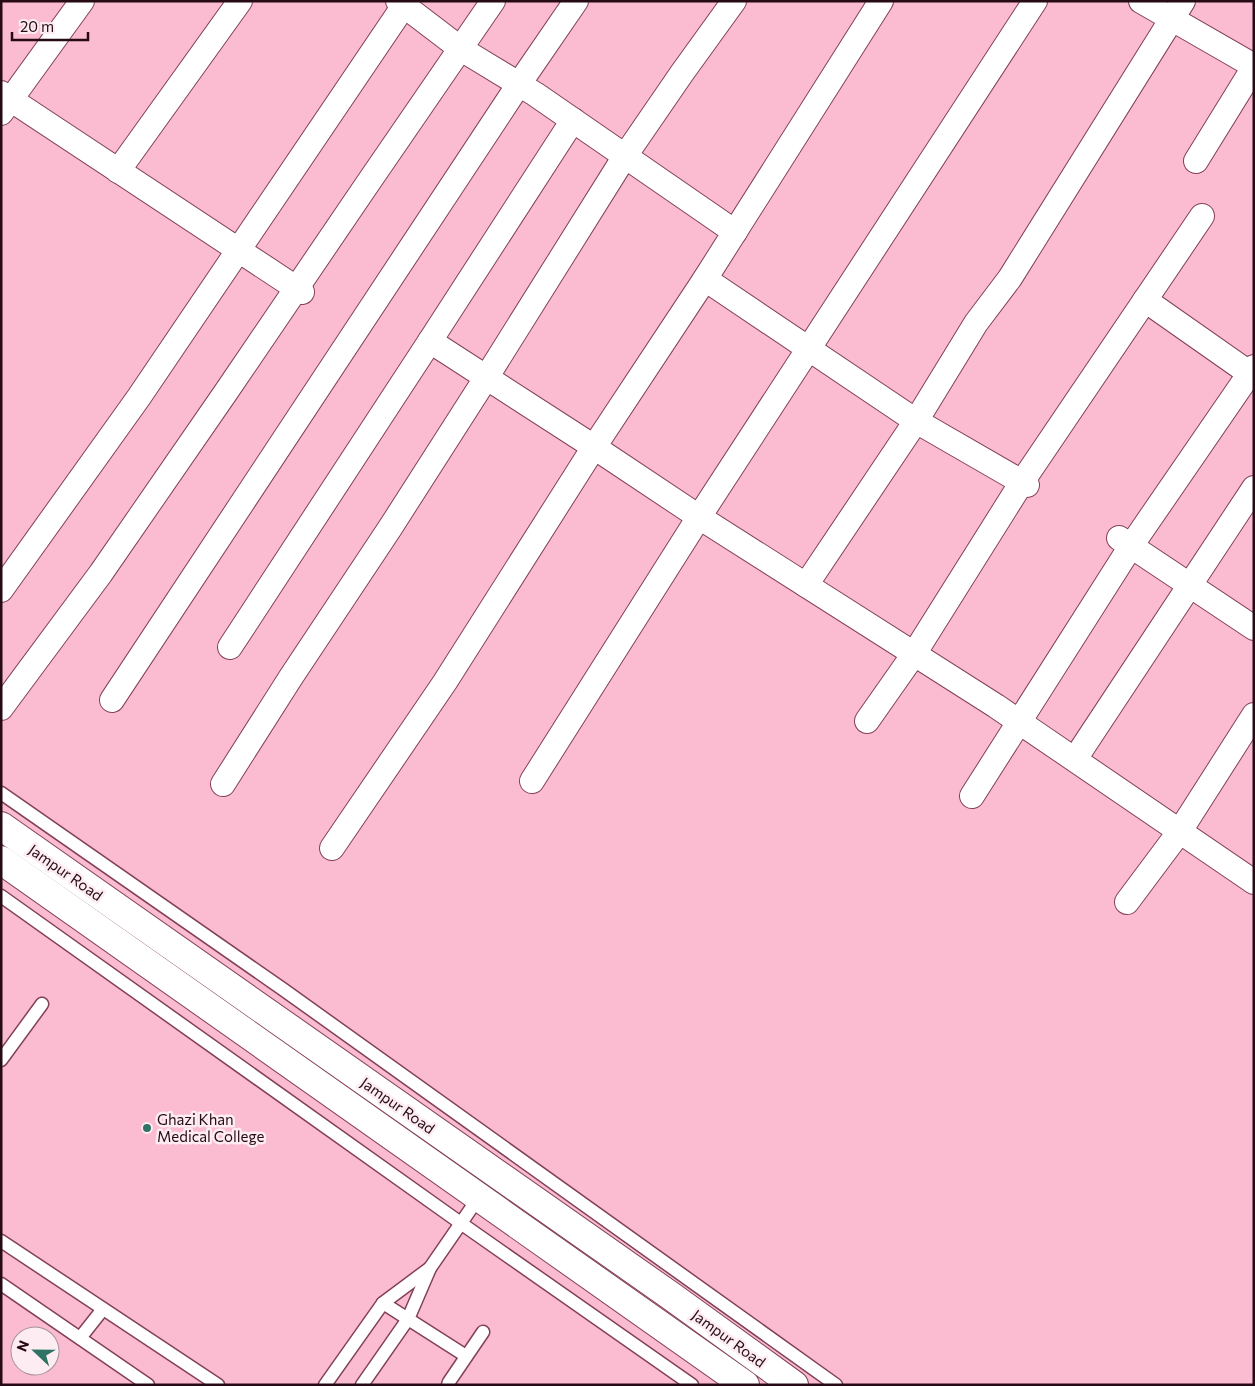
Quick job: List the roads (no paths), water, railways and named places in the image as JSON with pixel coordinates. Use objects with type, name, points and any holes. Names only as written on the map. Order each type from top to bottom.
[{"type":"main road","name":"Jampur Road","points":[[1,826],[655,1285],[794,1385]]},
{"type":"main road","name":"Jampur Road","points":[[1,860],[745,1385]]},
{"type":"street","points":[[82,1],[4,102],[118,170],[300,290]]},
{"type":"street","points":[[1,708],[101,573],[300,290],[366,186],[493,1]]},
{"type":"street","points":[[112,700],[519,84],[576,1]]},
{"type":"street","points":[[223,784],[291,677],[390,528],[625,156],[734,1]]},
{"type":"street","points":[[332,848],[445,682],[594,447],[705,279],[881,1]]},
{"type":"street","points":[[532,781],[699,517],[1035,1]]},
{"type":"street","points":[[1141,1],[1177,10],[1254,66],[1196,160]]},
{"type":"street","points":[[1,590],[139,396],[239,250],[403,3],[460,49],[519,84],[735,232]]},
{"type":"street","points":[[118,170],[233,4]]},
{"type":"street","points":[[806,585],[916,421],[976,323],[1010,278],[1177,10]]},
{"type":"street","points":[[230,647],[573,120]]},
{"type":"street","points":[[867,721],[914,654],[1202,216]]},
{"type":"street","points":[[705,279],[916,421],[1024,484]]},
{"type":"street","points":[[972,796],[1019,722],[1125,542],[1251,370],[1145,300]]},
{"type":"street","points":[[430,341],[699,517],[1019,722],[1254,882]]},
{"type":"street","points":[[1074,759],[1254,488]]},
{"type":"street","points":[[1125,542],[1254,628]]},
{"type":"street","points":[[1127,902],[1180,831],[1254,715]]},
{"type":"lane","points":[[1,794],[284,990],[836,1385]]},
{"type":"lane","points":[[1,896],[692,1385]]},
{"type":"lane","points":[[1,1060],[42,1004]]},
{"type":"lane","points":[[362,1385],[408,1319],[430,1268],[479,1197]]},
{"type":"lane","points":[[1,1241],[218,1385]]},
{"type":"lane","points":[[325,1385],[383,1303],[430,1268]]},
{"type":"lane","points":[[1,1284],[148,1385]]},
{"type":"lane","points":[[383,1303],[466,1356]]},
{"type":"lane","points":[[80,1338],[103,1309]]},
{"type":"lane","points":[[448,1385],[483,1332]]},
{"type":"place","name":"Ghazi Khan Medical College","points":[[147,1128]]}]
